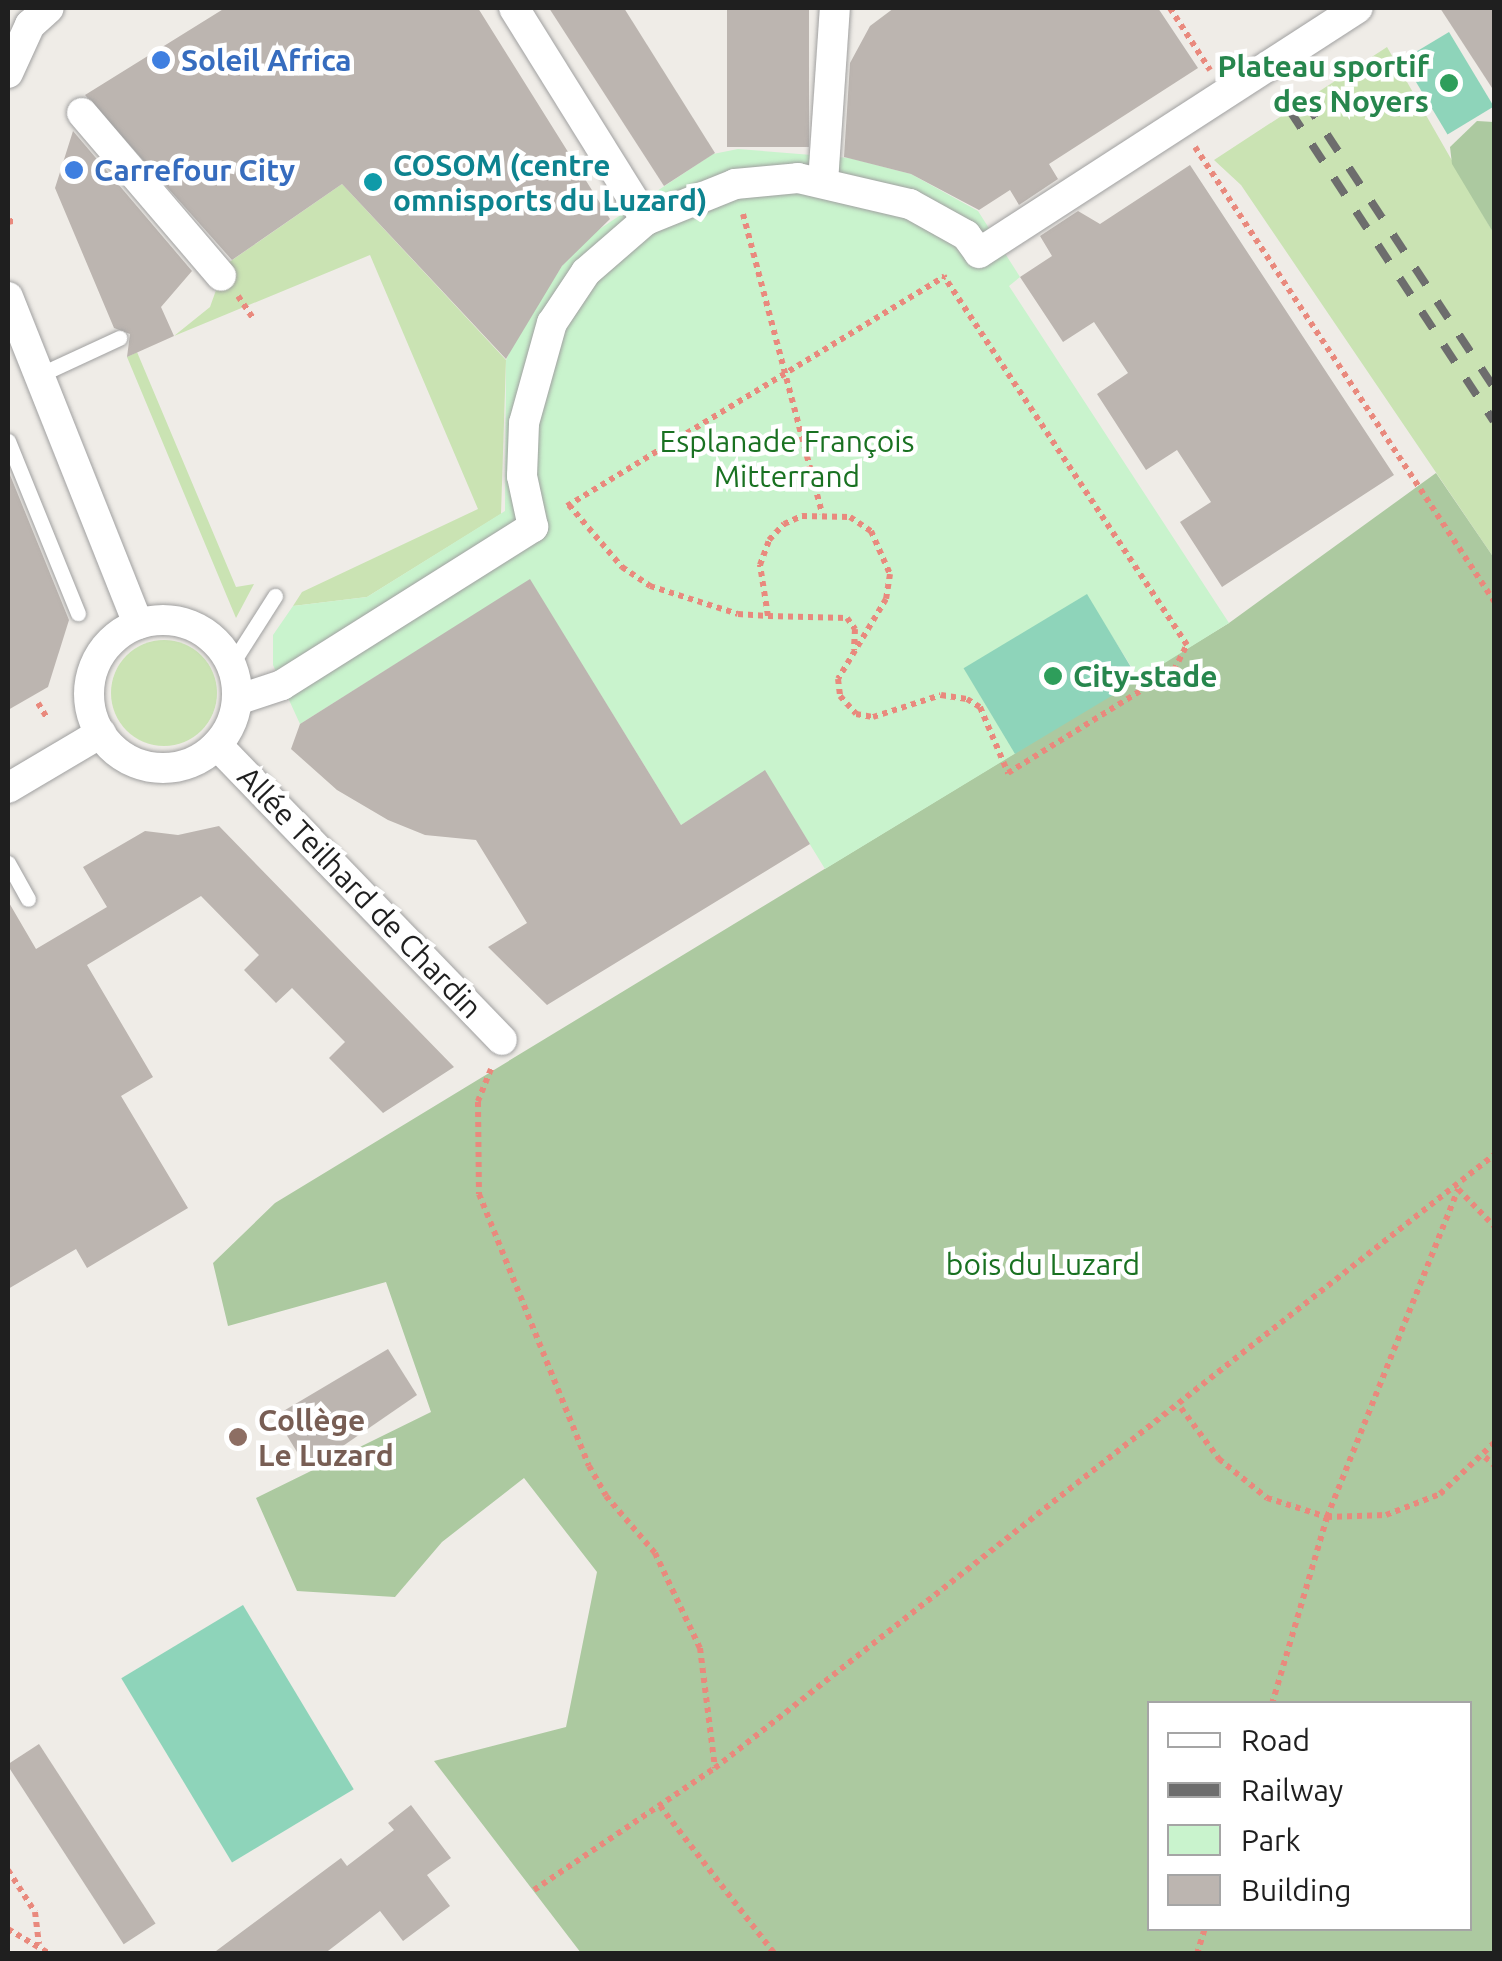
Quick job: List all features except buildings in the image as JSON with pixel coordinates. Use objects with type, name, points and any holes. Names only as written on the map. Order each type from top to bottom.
[{"type":"street","points":[[514,8],[646,220]]},
{"type":"street","points":[[823,182],[835,8]]},
{"type":"street","points":[[238,700],[282,685],[533,527],[523,441],[540,358],[552,323],[586,272],[646,220],[735,184],[823,182],[910,204],[966,235],[980,253],[1358,8]]},
{"type":"street","points":[[8,73],[29,15]]},
{"type":"street","points":[[82,113],[222,276]]},
{"type":"street","points":[[8,297],[21,382],[138,624]]},
{"type":"street","points":[[138,624],[186,624],[209,635],[231,666],[238,700],[218,745],[179,767],[156,768],[116,750],[101,734],[92,714],[93,670],[111,642],[138,624]]},
{"type":"street","points":[[8,788],[101,734]]},
{"type":"street","name":"Allée Teilhard de Chardin","points":[[218,745],[502,1040]]},
{"type":"lane","points":[[21,382],[119,338]]},
{"type":"lane","points":[[8,442],[78,613]]},
{"type":"lane","points":[[231,666],[275,596]]},
{"type":"lane","points":[[8,864],[28,899]]},
{"type":"path","points":[[1170,8],[1225,93]]},
{"type":"path","points":[[1180,124],[1494,600]]},
{"type":"path","points":[[735,184],[822,514]]},
{"type":"path","points":[[8,222],[17,220]]},
{"type":"path","points":[[533,527],[980,253]]},
{"type":"path","points":[[768,616],[760,566],[769,540],[802,516],[822,514],[850,517],[871,530],[890,574],[886,598],[838,678],[840,696],[856,714],[873,717],[941,695],[967,699],[980,707],[1008,773],[1174,670],[1187,645],[944,276]]},
{"type":"path","points":[[569,505],[622,567],[650,586],[700,606],[768,616],[847,618],[855,628],[854,651]]},
{"type":"path","points":[[38,703],[47,718]]},
{"type":"path","points":[[502,1040],[478,1102],[479,1194],[590,1466],[606,1496],[655,1553],[700,1648],[715,1768]]},
{"type":"path","points":[[534,1890],[715,1768],[1181,1408],[1458,1189],[1494,1155]]},
{"type":"path","points":[[1458,1189],[1494,1226]]},
{"type":"path","points":[[1273,1701],[1328,1517],[1458,1189]]},
{"type":"path","points":[[1181,1408],[1219,1459],[1267,1498],[1328,1517],[1386,1514],[1440,1494],[1485,1457],[1494,1443]]},
{"type":"path","points":[[1485,1457],[1494,1465]]},
{"type":"path","points":[[660,1806],[775,1954]]},
{"type":"path","points":[[8,1870],[36,1912],[39,1944]]},
{"type":"path","points":[[8,1929],[50,1954]]},
{"type":"green space","name":"Plateau sportif des Noyers","points":[[1449,32],[1494,107],[1448,134],[1403,60]]},
{"type":"green space","points":[[1387,47],[1494,234],[1494,558],[1241,185],[1214,160]]},
{"type":"green space","points":[[1477,121],[1494,122],[1494,234],[1452,164],[1450,147]]},
{"type":"green space","name":"Esplanade François Mitterrand","points":[[738,149],[849,158],[911,174],[978,211],[1020,277],[1009,286],[1229,623],[1139,679],[1086,595],[967,673],[1016,753],[825,869],[765,771],[681,825],[530,580],[300,724],[273,665],[273,635],[293,606],[367,597],[505,511],[506,360],[520,330],[562,266],[595,232],[713,154]]},
{"type":"green space","points":[[342,184],[506,360],[501,514],[367,597],[293,606],[302,592],[478,509],[370,255],[174,336],[210,307],[225,265]]},
{"type":"green space","points":[[137,352],[236,587],[254,584],[236,618],[127,357]]},
{"type":"green space","name":"bois du Luzard","points":[[1436,473],[1494,558],[1494,1953],[581,1953],[434,1761],[566,1727],[597,1572],[524,1478],[442,1542],[395,1597],[297,1591],[256,1498],[431,1412],[386,1282],[228,1326],[213,1263],[275,1203],[1229,623]]},
{"type":"green space","name":"City-stade","points":[[1087,594],[1139,680],[1015,754],[964,668]]},
{"type":"green space","points":[[164,640],[184,644],[202,655],[213,673],[217,693],[213,713],[202,731],[184,742],[164,746],[144,742],[126,731],[115,713],[111,693],[115,673],[126,655],[144,644]]},
{"type":"green space","points":[[243,1605],[354,1789],[232,1862],[121,1678]]},
{"type":"railway","points":[[1305,101],[1494,388]]},
{"type":"railway","points":[[1290,111],[1494,421]]},
{"type":"place","name":"Soleil Africa","points":[[161,60]]},
{"type":"place","name":"Plateau sportif des Noyers","points":[[1449,83]]},
{"type":"place","name":"Carrefour City","points":[[74,170]]},
{"type":"place","name":"COSOM (centre omnisports du Luzard)","points":[[373,182]]},
{"type":"place","name":"City-stade","points":[[1053,676]]},
{"type":"place","name":"Collège Le Luzard","points":[[238,1437]]}]
